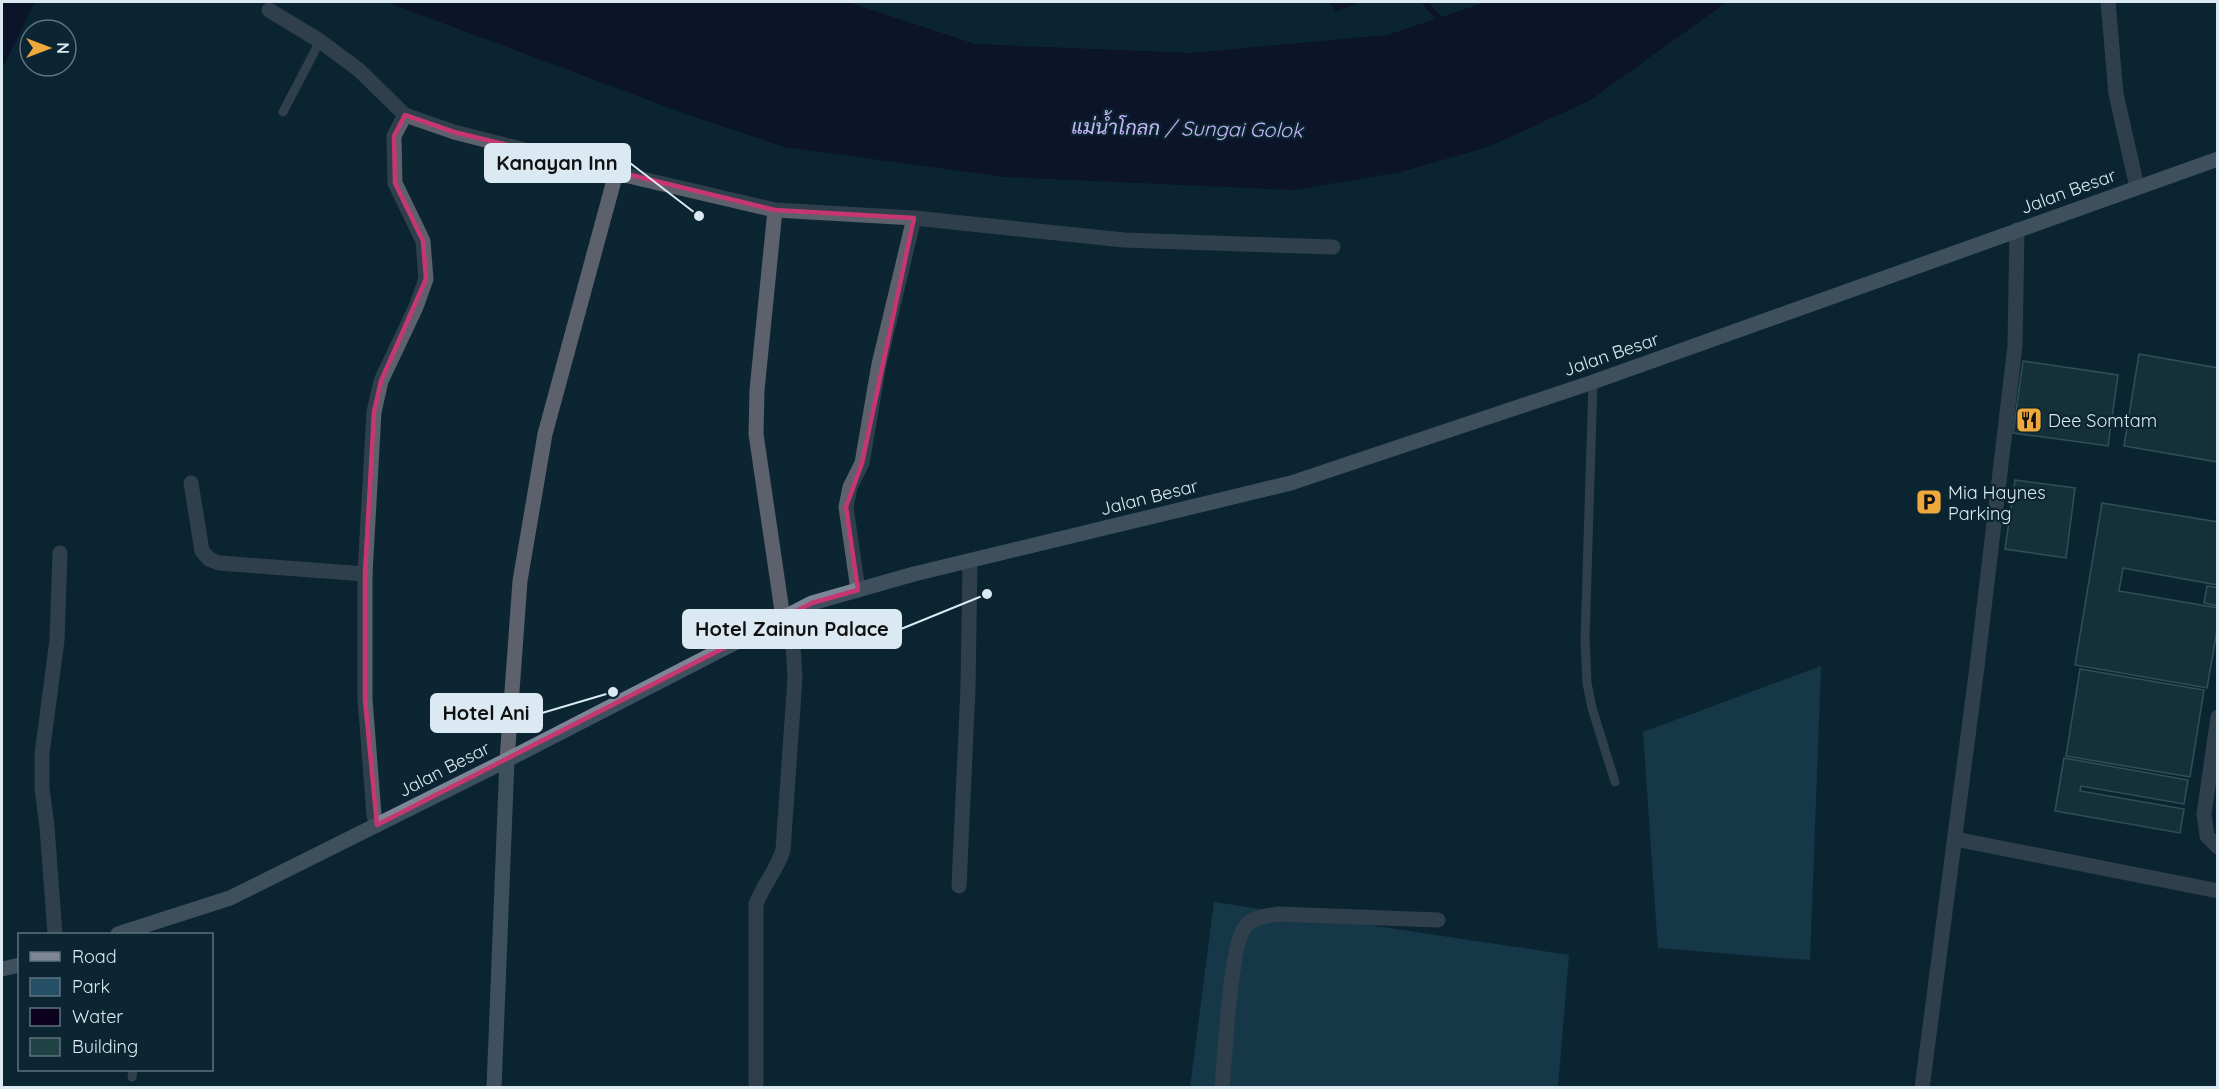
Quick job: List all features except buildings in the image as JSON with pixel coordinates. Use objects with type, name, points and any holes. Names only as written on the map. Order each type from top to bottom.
[{"type":"main road","name":"Jalan Besar","points":[[124,933],[154,928],[230,898],[507,760],[812,603],[970,561],[1291,483],[1593,382],[2217,159]]},
{"type":"main road","points":[[494,1088],[507,760]]},
{"type":"main road","points":[[2,969],[18,965]]},
{"type":"street","points":[[2108,2],[2116,94],[2137,187]]},
{"type":"street","points":[[269,10],[320,41],[358,70],[405,115],[454,132],[775,210],[914,218],[1124,240],[1333,247]]},
{"type":"street","points":[[377,825],[374,815],[365,699],[365,574],[374,412],[381,381],[416,307],[426,279],[423,241],[395,183],[394,136],[405,115]]},
{"type":"street","points":[[507,760],[520,581],[545,434],[616,173]]},
{"type":"street","points":[[756,1088],[756,904],[779,864],[783,849],[795,678],[793,645],[783,618],[756,434],[757,390],[775,210]]},
{"type":"street","points":[[858,590],[846,507],[850,487],[862,463],[879,364],[914,218]]},
{"type":"street","points":[[1922,1088],[2015,346],[2017,230]]},
{"type":"street","points":[[191,483],[202,551],[209,559],[219,563],[365,574]]},
{"type":"street","points":[[55,933],[42,788],[42,754],[57,640],[60,553]]},
{"type":"street","points":[[959,886],[968,688],[970,561]]},
{"type":"street","points":[[2217,717],[2204,814],[2204,826],[2208,836],[2217,847]]},
{"type":"street","points":[[1955,839],[2217,891]]},
{"type":"street","points":[[1222,1088],[1238,940],[1245,927],[1256,918],[1278,914],[1438,920]]},
{"type":"lane","points":[[283,112],[320,41]]},
{"type":"lane","points":[[1593,382],[1585,640],[1587,683],[1592,708],[1615,782]]},
{"type":"highlighted area","points":[[405,115],[454,132],[775,210],[914,218],[862,463],[846,507],[858,590],[812,603],[377,825],[365,699],[365,574],[374,412],[381,381],[426,279],[423,241],[395,183],[394,136]]},
{"type":"green space","points":[[1821,666],[1810,960],[1658,948],[1643,732]]},
{"type":"green space","points":[[1214,902],[1569,955],[1558,1087],[1190,1088]]},
{"type":"water","points":[[2,2],[35,2],[27,18],[18,18],[18,37],[2,69]]},
{"type":"water","name":"แม่น้ำโกลก / Sungai Golok","points":[[386,2],[848,2],[975,44],[1191,53],[1387,35],[1486,2],[1727,2],[1589,101],[1488,147],[1401,172],[1293,190],[1005,177],[784,147],[691,116]]},
{"type":"waterway","points":[[1333,2],[1337,8],[1355,2]]},
{"type":"waterway","points":[[1425,2],[1438,18],[1445,22]]},
{"type":"place","name":"Kanayan Inn","points":[[699,216]]},
{"type":"place","name":"Dee Somtam","points":[[2029,420]]},
{"type":"place","name":"Mia Haynes Parking","points":[[1929,502]]},
{"type":"place","name":"Hotel Zainun Palace","points":[[987,594]]},
{"type":"place","name":"Hotel Ani","points":[[613,692]]}]
